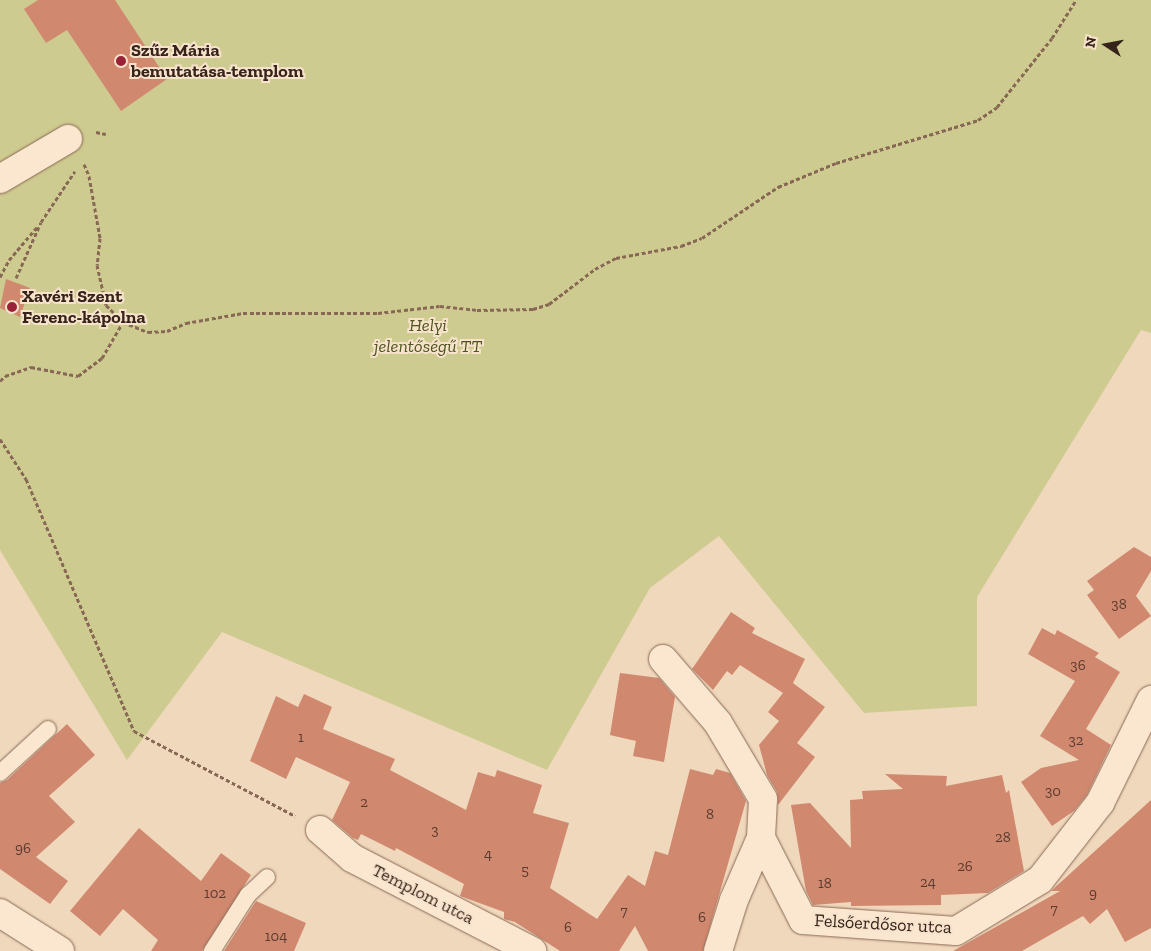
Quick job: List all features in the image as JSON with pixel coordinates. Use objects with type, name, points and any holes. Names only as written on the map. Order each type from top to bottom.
[{"type":"street","points":[[0,179],[68,139]]},
{"type":"street","points":[[663,659],[718,723],[763,799],[761,838],[734,900],[718,951]]},
{"type":"street","name":"Felsőerdősor utca","points":[[761,838],[803,920],[961,941],[1040,880],[1100,803],[1151,700]]},
{"type":"street","name":"Templom utca","points":[[308,823],[352,858],[532,951]]},
{"type":"street","points":[[0,912],[60,951]]},
{"type":"lane","points":[[0,772],[48,729]]},
{"type":"lane","points":[[212,951],[248,895],[267,877]]},
{"type":"path","points":[[0,277],[9,260],[41,222],[69,183],[81,157],[90,176],[100,238],[97,265],[106,305],[123,322],[148,332],[168,331],[186,323],[243,313],[378,313],[440,306],[477,310],[533,309],[549,304],[595,269],[616,258],[681,246],[702,238],[778,187],[836,163],[978,120],[998,106],[1052,38],[1076,0]]},
{"type":"path","points":[[16,278],[41,222]]},
{"type":"path","points":[[0,381],[4,376],[31,367],[78,376],[102,358],[123,322]]},
{"type":"path","points":[[0,439],[26,479],[134,731],[308,823]]},
{"type":"green space","name":"Helyi jelentőségű TT","points":[[0,0],[1151,0],[1151,333],[1141,330],[977,597],[977,706],[864,713],[719,536],[650,588],[547,770],[222,632],[127,760],[0,550]]},
{"type":"building","name":"Szűz Mária bemutatása-templom","points":[[38,0],[115,0],[167,79],[121,111],[67,30],[46,43],[24,9]]},
{"type":"building","name":"Xavéri Szent Ferenc-kápolna","points":[[6,279],[30,288],[20,317],[0,308]]},
{"type":"building","points":[[1134,547],[1151,557],[1151,571],[1136,596],[1151,616],[1119,639],[1087,595],[1094,590],[1087,581]]},
{"type":"building","points":[[731,612],[755,628],[752,633],[805,659],[793,683],[825,707],[797,743],[815,757],[778,805],[777,792],[767,775],[759,745],[779,721],[768,712],[783,693],[740,665],[732,675],[727,671],[713,690],[692,669]]},
{"type":"building","points":[[1042,628],[1055,635],[1057,630],[1099,653],[1095,657],[1120,672],[1086,729],[1111,745],[1087,795],[1074,811],[1052,826],[1021,782],[1041,768],[1079,760],[1040,736],[1075,681],[1028,654]]},
{"type":"building","points":[[620,673],[659,678],[675,697],[664,762],[633,756],[636,741],[610,735]]},
{"type":"building","points":[[304,694],[332,707],[323,729],[395,759],[390,770],[466,810],[478,772],[495,777],[497,770],[542,785],[533,813],[569,823],[550,888],[597,919],[628,875],[645,886],[655,851],[668,855],[690,769],[713,775],[716,769],[730,773],[746,801],[703,951],[648,951],[635,926],[619,951],[560,951],[515,922],[504,919],[504,912],[460,896],[464,884],[396,848],[395,851],[361,834],[358,840],[353,838],[332,820],[350,782],[296,757],[286,779],[250,761],[276,696],[298,707]]},
{"type":"building","points":[[67,724],[95,755],[49,796],[75,822],[36,857],[68,881],[50,904],[0,869],[0,783],[7,780]]},
{"type":"building","points":[[885,774],[947,776],[946,786],[1002,775],[1006,793],[1009,790],[1024,871],[988,893],[941,895],[941,905],[851,906],[851,902],[813,905],[806,891],[791,805],[810,803],[851,848],[850,800],[863,799],[862,791],[903,789]]},
{"type":"building","points":[[1151,800],[1151,928],[1125,942],[1107,909],[1090,924],[1083,916],[1022,951],[953,951],[1060,891],[1051,891]]},
{"type":"building","points":[[139,828],[201,881],[221,853],[251,875],[202,951],[151,951],[158,940],[123,909],[100,936],[70,911]]},
{"type":"building","points":[[256,901],[306,923],[294,951],[224,951]]},
{"type":"place","name":"Szűz Mária bemutatása-templom","points":[[121,61]]},
{"type":"place","name":"Xavéri Szent Ferenc-kápolna","points":[[12,307]]}]
